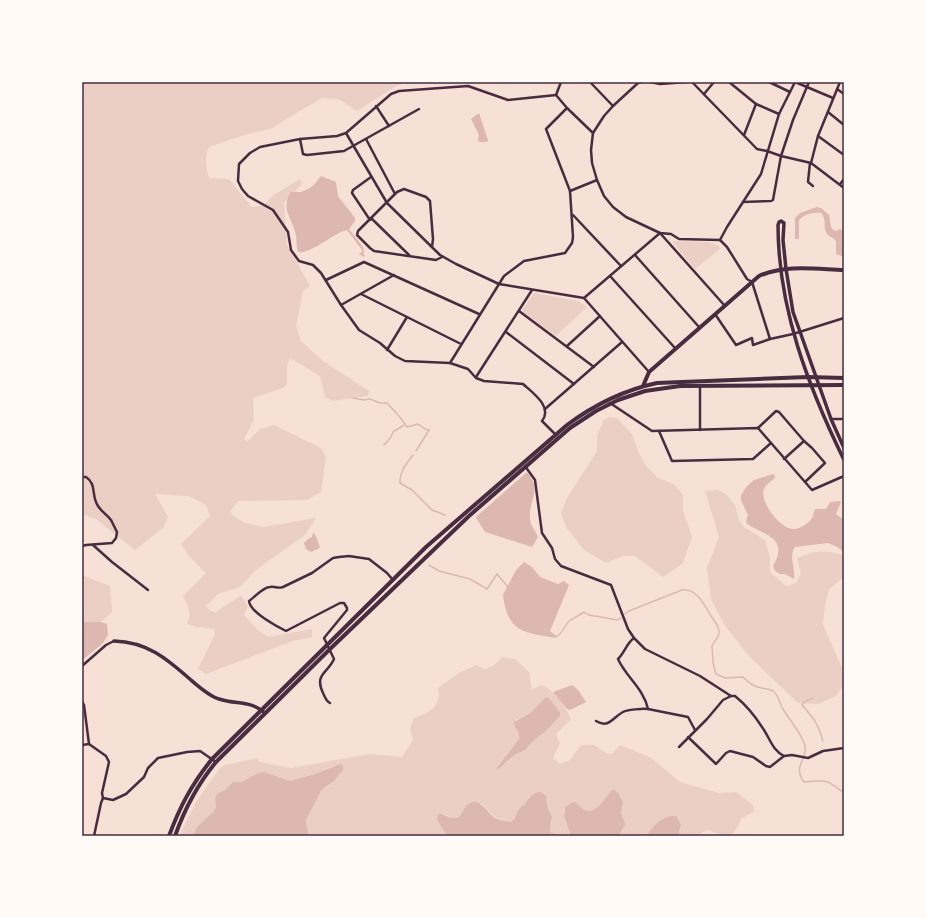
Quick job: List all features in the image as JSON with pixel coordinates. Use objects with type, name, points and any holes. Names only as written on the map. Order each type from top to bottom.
[{"type":"main road","points":[[643,386],[649,372],[759,276],[780,270],[796,268],[844,270]]},
{"type":"main road","points":[[175,836],[192,795],[214,760],[261,710],[426,547],[558,436],[581,414],[608,399],[643,386],[657,383],[808,377],[844,378]]},
{"type":"main road","points":[[558,436],[584,418],[611,404],[645,391],[680,386],[844,385]]},
{"type":"main road","points":[[170,836],[177,815],[198,775],[265,713],[468,516],[524,465]]},
{"type":"street","points":[[556,95],[561,82]]},
{"type":"street","points":[[590,82],[614,106]]},
{"type":"street","points":[[642,82],[638,83],[604,116],[593,133],[591,150],[596,180],[604,196],[613,207],[634,221],[660,233],[670,234],[679,239],[720,240],[727,247],[747,279],[752,282],[770,339]]},
{"type":"street","points":[[650,82],[660,84],[687,82]]},
{"type":"street","points":[[692,82],[757,148],[810,163],[844,188]]},
{"type":"street","points":[[704,94],[714,82]]},
{"type":"street","points":[[728,82],[756,104],[779,114]]},
{"type":"street","points":[[769,82],[790,92]]},
{"type":"street","points":[[720,240],[742,202],[761,174],[779,114],[795,82],[806,88],[833,98]]},
{"type":"street","points":[[742,202],[773,200],[781,156],[793,120],[809,82]]},
{"type":"street","points":[[813,186],[808,182],[810,163],[818,136],[840,82]]},
{"type":"street","points":[[556,95],[508,100],[468,86],[399,91],[391,94],[346,133],[337,136],[300,139],[260,147],[250,153],[239,164],[238,181],[248,196],[273,210],[288,232],[292,250],[296,258],[299,261],[313,265],[321,272],[341,305],[359,330],[380,343],[395,356],[405,361],[450,363],[468,369],[476,378],[484,381],[523,384],[542,403],[545,409],[544,420],[542,421],[558,436]]},
{"type":"street","points":[[837,89],[844,94]]},
{"type":"street","points":[[556,95],[593,133]]},
{"type":"street","points":[[744,135],[756,104]]},
{"type":"street","points":[[376,106],[389,126]]},
{"type":"street","points":[[300,139],[303,154],[307,155],[344,151],[419,108]]},
{"type":"street","points":[[450,363],[479,314],[504,276],[524,261],[565,253],[572,244],[573,237],[570,191],[546,129],[567,108]]},
{"type":"street","points":[[828,112],[844,125]]},
{"type":"street","points":[[346,133],[387,203],[442,257],[499,284],[584,298],[649,372]]},
{"type":"street","points":[[818,136],[844,155]]},
{"type":"street","points":[[366,139],[395,194]]},
{"type":"street","points":[[371,176],[353,190],[352,193],[370,219],[409,256]]},
{"type":"street","points":[[840,184],[844,179]]},
{"type":"street","points":[[570,191],[596,180]]},
{"type":"street","points":[[432,247],[433,239],[430,201],[429,199],[404,189],[395,194],[358,231],[357,235],[374,251],[436,260],[442,257]]},
{"type":"street","points":[[572,215],[620,266]]},
{"type":"street","points":[[844,448],[816,378],[793,312],[783,240],[784,223],[781,221],[778,225],[780,270],[783,291],[793,334],[823,418],[844,460]]},
{"type":"street","points":[[584,298],[660,233]]},
{"type":"street","points":[[660,233],[725,306]]},
{"type":"street","points":[[635,255],[699,327]]},
{"type":"street","points":[[326,280],[364,262],[479,314]]},
{"type":"street","points":[[341,305],[395,275]]},
{"type":"street","points":[[610,276],[675,348]]},
{"type":"street","points":[[476,378],[532,290]]},
{"type":"street","points":[[361,294],[461,344]]},
{"type":"street","points":[[519,311],[594,367]]},
{"type":"street","points":[[715,314],[736,345],[752,338],[753,345],[844,318]]},
{"type":"street","points":[[567,346],[600,316]]},
{"type":"street","points":[[387,350],[407,317]]},
{"type":"street","points":[[506,332],[574,384]]},
{"type":"street","points":[[545,409],[622,342]]},
{"type":"street","points":[[700,386],[700,430]]},
{"type":"street","points":[[608,399],[611,404],[652,431],[758,428],[776,412],[779,412],[825,464],[805,482]]},
{"type":"street","points":[[832,419],[844,419]]},
{"type":"street","points":[[758,428],[812,490],[844,476]]},
{"type":"street","points":[[659,431],[672,461],[753,459],[771,443]]},
{"type":"street","points":[[784,459],[804,442]]},
{"type":"street","points":[[524,465],[535,480],[538,494],[540,529],[552,548],[557,563],[561,566],[612,585],[628,629],[634,638],[645,649],[700,676],[731,696],[735,696],[764,728],[777,753],[784,756],[792,755],[808,758],[824,751],[844,748]]},
{"type":"street","points":[[82,477],[86,477],[91,481],[97,505],[111,521],[117,532],[116,538],[112,543],[82,546]]},
{"type":"street","points":[[93,544],[112,562],[148,590]]},
{"type":"street","points":[[330,703],[327,702],[320,687],[322,672],[334,659],[324,638],[346,610],[347,608],[344,603],[340,602],[286,631],[254,610],[249,601],[267,588],[270,587],[279,589],[312,573],[333,558],[339,557],[349,556],[369,559],[387,573],[393,580]]},
{"type":"street","points":[[634,638],[628,642],[622,655],[618,659],[622,668],[643,694],[648,709]]},
{"type":"street","points":[[82,666],[106,645],[114,641],[127,641],[145,646],[167,660],[198,686],[218,699],[257,706],[265,713]]},
{"type":"street","points":[[679,746],[707,719],[723,700],[731,696]]},
{"type":"street","points":[[82,701],[84,704],[90,744]]},
{"type":"street","points":[[596,721],[600,723],[607,723],[625,711],[633,711],[643,708],[688,717],[696,730]]},
{"type":"street","points":[[688,737],[716,764],[726,753],[730,751],[753,757],[770,767],[784,756]]},
{"type":"street","points":[[82,745],[90,744],[106,756],[110,762],[102,793],[103,798],[94,836]]},
{"type":"street","points":[[103,798],[113,800],[126,794],[144,777],[148,768],[158,758],[192,751],[200,751],[214,760]]},
{"type":"shaded area","points":[[82,82],[406,82],[393,88],[357,111],[338,99],[322,98],[273,128],[245,135],[209,147],[207,151],[206,162],[209,178],[229,179],[252,207],[264,205],[272,196],[300,179],[302,184],[284,203],[287,245],[310,286],[303,291],[296,326],[301,341],[323,361],[369,391],[368,396],[333,401],[325,397],[320,376],[290,358],[287,366],[287,384],[283,388],[253,398],[254,420],[244,439],[248,441],[260,429],[274,425],[321,448],[326,457],[321,492],[307,500],[238,501],[231,511],[232,515],[245,523],[263,527],[316,518],[305,535],[256,570],[240,587],[218,594],[206,606],[215,613],[241,595],[248,606],[244,615],[258,630],[269,637],[312,629],[312,637],[293,641],[206,674],[198,669],[215,634],[214,629],[196,627],[187,624],[189,617],[188,606],[183,596],[206,573],[189,556],[181,544],[210,516],[206,505],[189,496],[155,494],[168,517],[163,528],[135,550],[96,519],[82,514]]},
{"type":"shaded area","points":[[479,113],[488,140],[487,142],[479,142],[479,135],[471,119]]},
{"type":"shaded area","points":[[321,176],[336,182],[338,196],[355,218],[355,221],[349,229],[363,247],[364,257],[359,254],[362,250],[347,230],[335,235],[310,250],[298,252],[295,230],[288,215],[286,204],[291,192],[301,192],[308,189],[314,185]]},
{"type":"shaded area","points":[[817,207],[821,208],[829,215],[832,229],[836,231],[840,229],[844,232],[844,257],[836,254],[836,241],[827,234],[824,218],[821,213],[809,214],[799,220],[799,239],[795,239],[795,218],[800,213]]},
{"type":"shaded area","points":[[674,241],[706,242],[717,245],[721,248],[695,269],[673,243]]},
{"type":"shaded area","points":[[534,293],[578,301],[587,307],[556,336],[523,312],[523,309]]},
{"type":"shaded area","points":[[609,417],[617,418],[632,434],[639,453],[646,466],[657,477],[675,485],[683,495],[683,510],[692,537],[683,563],[663,577],[635,556],[623,556],[606,563],[584,550],[566,527],[561,513],[567,498],[597,451],[597,435],[604,420]]},
{"type":"shaded area","points":[[527,472],[534,485],[534,496],[531,506],[530,520],[531,525],[538,537],[532,547],[485,532],[476,518]]},
{"type":"shaded area","points":[[773,474],[775,478],[764,489],[763,494],[765,501],[768,508],[777,520],[789,528],[797,529],[808,523],[812,518],[815,509],[826,509],[830,502],[841,502],[836,514],[844,520],[844,552],[828,543],[795,547],[792,555],[794,579],[775,571],[773,566],[777,557],[777,544],[768,535],[747,524],[746,521],[748,515],[741,500],[741,495],[747,486],[754,480]]},
{"type":"shaded area","points":[[718,490],[727,495],[735,505],[739,520],[744,527],[765,540],[770,557],[770,572],[786,586],[796,583],[801,573],[797,558],[810,553],[820,552],[831,552],[844,555],[844,577],[829,589],[825,605],[823,625],[844,672],[844,684],[836,696],[818,704],[798,703],[749,656],[725,626],[711,599],[707,568],[719,537],[705,491]]},
{"type":"shaded area","points":[[313,533],[315,534],[320,547],[311,552],[306,549],[304,543],[312,537]]},
{"type":"shaded area","points":[[524,562],[532,567],[540,577],[558,584],[564,581],[569,585],[550,631],[556,636],[560,633],[568,621],[584,611],[588,614],[598,616],[589,616],[584,613],[569,622],[560,635],[555,638],[526,632],[513,624],[505,608],[503,595],[516,570]]},
{"type":"shaded area","points":[[82,575],[110,586],[112,612],[101,622],[82,623]]},
{"type":"shaded area","points":[[83,622],[101,622],[107,624],[108,635],[103,643],[84,659],[82,658]]},
{"type":"shaded area","points":[[502,657],[515,659],[529,672],[532,689],[542,685],[551,691],[563,704],[571,719],[556,734],[560,743],[553,758],[560,764],[570,760],[581,745],[594,745],[606,753],[612,754],[620,745],[650,757],[680,782],[719,793],[736,792],[753,805],[754,812],[742,818],[734,833],[729,835],[723,836],[709,830],[696,836],[678,836],[681,825],[663,818],[646,836],[619,836],[623,826],[621,809],[623,804],[621,796],[615,790],[612,790],[600,805],[591,811],[584,810],[575,802],[565,807],[564,814],[570,835],[562,836],[554,834],[550,831],[552,822],[547,800],[533,794],[525,805],[519,809],[515,819],[511,822],[495,817],[482,804],[467,806],[459,817],[452,818],[444,814],[437,820],[447,836],[309,836],[306,820],[321,791],[329,786],[342,772],[335,765],[312,775],[290,781],[264,772],[256,774],[242,782],[231,784],[215,798],[216,807],[213,812],[198,826],[192,836],[179,836],[196,802],[220,768],[225,765],[257,758],[259,762],[291,768],[370,754],[402,757],[413,740],[410,728],[414,718],[425,714],[436,705],[439,695],[438,688],[457,674],[476,665],[485,669],[493,666]],"holes":[[[549,698],[560,712],[560,716],[525,750],[516,754],[507,763],[497,766],[519,739],[515,727],[516,720],[530,713],[544,699]]]},
{"type":"shaded area","points":[[572,685],[578,690],[586,702],[570,710],[567,709],[553,692]]},
{"type":"shaded area","points":[[546,697],[549,698],[560,712],[560,716],[525,750],[516,754],[497,769],[519,739],[519,734],[514,722],[530,713]]},
{"type":"shaded area","points":[[340,764],[343,766],[343,770],[335,780],[321,791],[306,820],[309,836],[192,836],[198,826],[213,812],[216,807],[215,798],[217,794],[225,790],[233,782],[242,782],[256,774],[264,772],[290,781],[312,775]]},
{"type":"shaded area","points":[[612,790],[615,790],[619,794],[623,802],[621,813],[625,824],[619,836],[567,836],[570,835],[570,833],[564,816],[565,807],[575,802],[584,810],[591,811],[600,805]]},
{"type":"shaded area","points":[[541,792],[546,796],[548,808],[552,817],[550,831],[552,833],[564,836],[447,836],[437,820],[438,814],[443,814],[452,818],[459,817],[466,806],[475,802],[479,803],[495,818],[511,822],[515,819],[519,809],[535,793]]},
{"type":"shaded area","points":[[676,816],[681,825],[678,836],[646,836],[662,819]]},
{"type":"waterway","points":[[353,398],[364,400],[370,399],[380,403],[387,403],[407,427],[418,424],[429,430],[416,451]]},
{"type":"waterway","points":[[384,445],[391,437],[393,432],[404,425]]},
{"type":"waterway","points":[[413,455],[402,471],[400,483],[412,490],[432,510],[445,515]]},
{"type":"waterway","points":[[429,565],[439,571],[470,579],[487,589],[497,574],[508,587]]},
{"type":"waterway","points":[[625,614],[629,611],[682,590],[692,591],[696,594],[716,623],[719,630],[718,636],[712,646],[713,663],[716,674],[725,678],[743,677],[754,686],[773,691],[801,736],[805,746],[805,755],[800,766],[800,775],[803,781],[823,781],[830,783],[844,793]]},
{"type":"waterway","points":[[596,616],[617,620],[621,618]]},
{"type":"waterway","points":[[813,698],[804,702],[802,705],[815,722],[823,741]]}]
